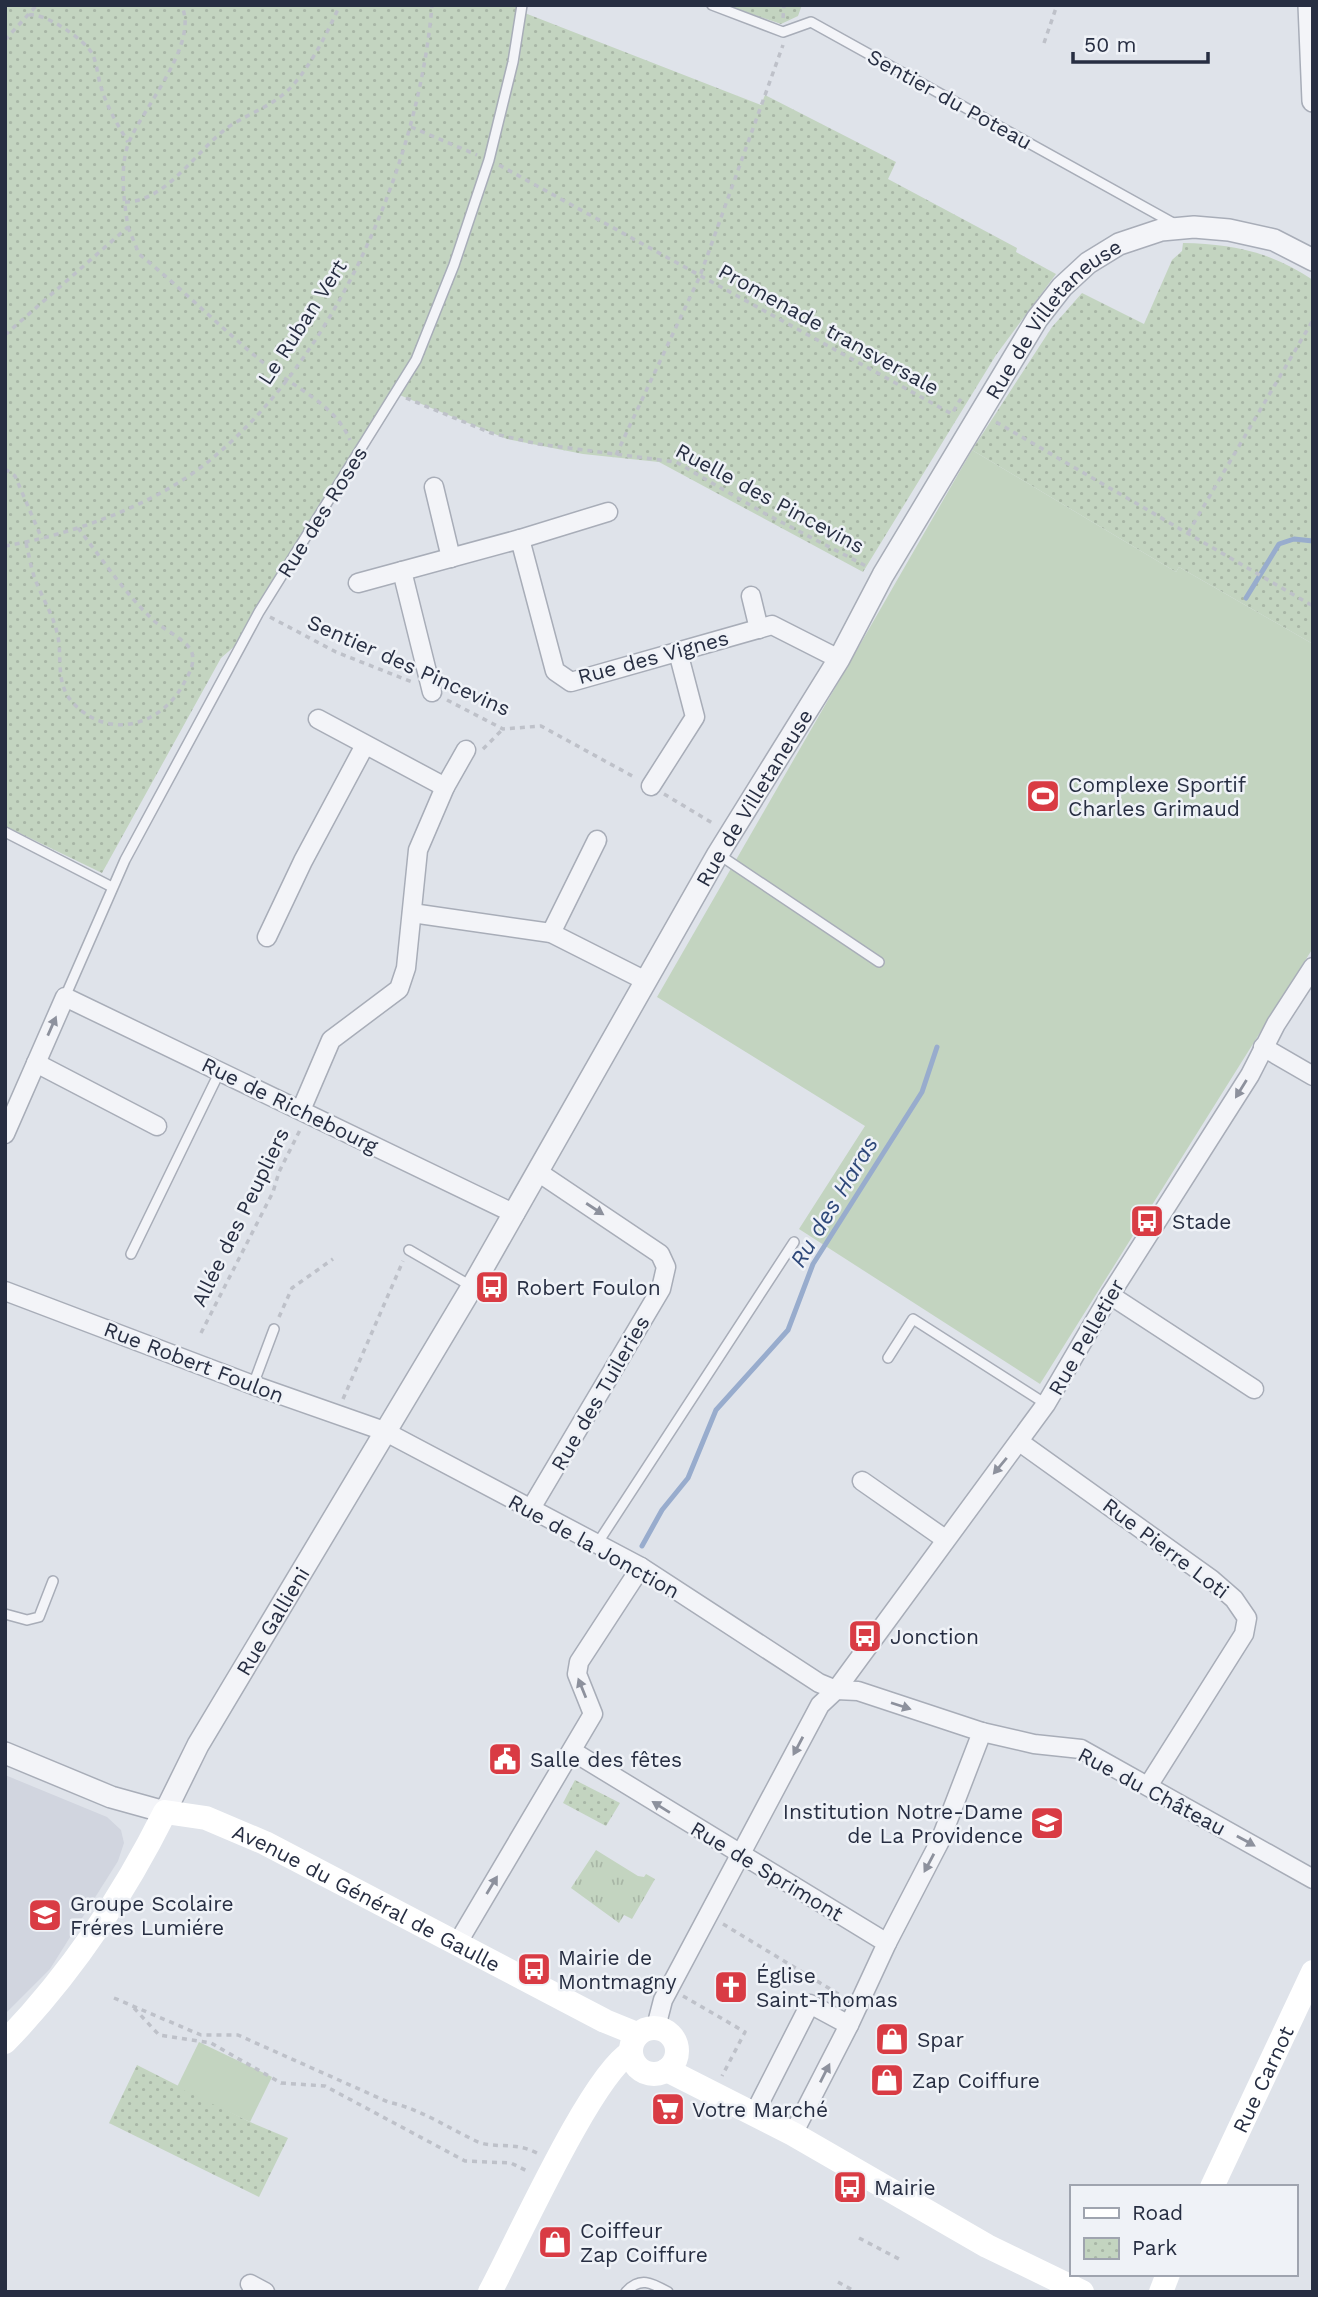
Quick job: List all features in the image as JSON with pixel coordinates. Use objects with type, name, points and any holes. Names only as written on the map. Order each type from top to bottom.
[{"type":"main road","name":"Avenue du Général de Gaulle","points":[[166,1812],[206,1818],[265,1843],[594,2016],[641,2046],[654,2074],[667,2070],[675,2061],[677,2046],[670,2034],[641,2046]]},
{"type":"main road","points":[[5,2042],[50,1992],[102,1923],[133,1875],[166,1812]]},
{"type":"main road","name":"Rue Carnot","points":[[1213,2185],[1313,1972]]},
{"type":"main road","points":[[490,2292],[593,2096],[620,2059],[641,2046]]},
{"type":"main road","points":[[667,2070],[793,2134],[936,2219],[1082,2292]]},
{"type":"street","points":[[1308,5],[1313,102]]},
{"type":"street","name":"Rue de Villetaneuse","points":[[384,1431],[515,1214],[719,854],[839,659],[883,575],[979,412],[1037,319],[1062,287],[1088,263],[1119,244],[1161,230],[1213,228],[1248,234],[1275,240],[1312,259]]},
{"type":"street","points":[[434,487],[451,558]]},
{"type":"street","points":[[358,583],[608,512]]},
{"type":"street","name":"Rue des Vignes","points":[[520,539],[555,671],[571,682],[772,625],[839,659]]},
{"type":"street","points":[[402,571],[432,692]]},
{"type":"street","points":[[751,596],[759,629]]},
{"type":"street","points":[[651,786],[695,717],[678,652]]},
{"type":"street","points":[[318,719],[445,788]]},
{"type":"street","points":[[267,937],[303,861],[365,744]]},
{"type":"street","points":[[304,1112],[331,1040],[399,989],[406,968],[418,850],[445,788],[466,750]]},
{"type":"street","points":[[551,933],[597,840]]},
{"type":"street","points":[[412,913],[551,933],[646,981]]},
{"type":"street","name":"Rue Pelletier","points":[[641,2046],[820,1705],[836,1690],[998,1468],[1021,1443],[1110,1294],[1250,1075],[1263,1047],[1313,967]]},
{"type":"street","points":[[5,1134],[65,997]]},
{"type":"street","name":"Rue de Richebourg","points":[[65,997],[515,1214]]},
{"type":"street","points":[[1263,1047],[1313,1076]]},
{"type":"street","points":[[36,1063],[157,1126]]},
{"type":"street","name":"Rue des Tuileries","points":[[530,1510],[661,1289],[666,1267],[660,1254],[643,1240],[538,1172]]},
{"type":"street","name":"Rue Robert Foulon","points":[[5,1291],[253,1385],[384,1431]]},
{"type":"street","points":[[1110,1294],[1254,1389]]},
{"type":"street","name":"Rue de la Jonction","points":[[384,1431],[640,1567],[819,1683],[836,1690]]},
{"type":"street","name":"Rue Gallieni","points":[[166,1812],[198,1745],[384,1431]]},
{"type":"street","name":"Rue Pierre Loti","points":[[1021,1443],[1211,1579],[1234,1599],[1247,1618],[1244,1634],[1148,1786]]},
{"type":"street","points":[[862,1481],[945,1539]]},
{"type":"street","points":[[457,1944],[593,1714],[577,1674],[579,1662],[640,1567]]},
{"type":"street","name":"Rue du Château","points":[[836,1690],[858,1691],[982,1732],[1034,1744],[1081,1749],[1313,1879]]},
{"type":"street","points":[[793,2134],[940,1841],[982,1732]]},
{"type":"street","name":"Rue de Sprimont","points":[[572,1751],[740,1856],[887,1943]]},
{"type":"street","points":[[5,1753],[111,1797],[166,1812]]},
{"type":"street","points":[[754,2114],[810,2004],[849,2025]]},
{"type":"lane","name":"Rue des Roses","points":[[65,997],[112,887],[259,612],[397,394],[435,316],[489,160],[507,87],[522,5]]},
{"type":"lane","name":"Sentier du Poteau","points":[[712,5],[783,32],[807,22],[823,29],[1181,228]]},
{"type":"lane","points":[[5,832],[112,887]]},
{"type":"lane","points":[[719,854],[879,962]]},
{"type":"lane","points":[[131,1254],[220,1071]]},
{"type":"lane","points":[[597,1545],[794,1242]]},
{"type":"lane","points":[[409,1250],[472,1287]]},
{"type":"lane","points":[[888,1358],[913,1319],[1046,1404]]},
{"type":"lane","points":[[253,1385],[274,1329]]},
{"type":"lane","points":[[5,1614],[27,1620],[39,1617],[53,1581]]},
{"type":"lane","points":[[626,2292],[636,2283],[647,2281],[668,2292]]},
{"type":"path","points":[[5,40],[37,5]]},
{"type":"path","points":[[181,5],[186,29],[180,49],[128,143],[124,164],[128,227],[139,254],[255,356],[343,424],[357,456]]},
{"type":"path","points":[[125,202],[138,202],[165,186],[228,127],[270,106],[293,85],[322,46],[340,5]]},
{"type":"path","name":"Le Ruban Vert","points":[[5,546],[26,543],[78,528],[145,501],[208,462],[287,380],[331,313],[366,251],[411,127],[419,96],[432,5]]},
{"type":"path","points":[[782,15],[784,5]]},
{"type":"path","points":[[1044,43],[1057,5]]},
{"type":"path","points":[[29,15],[34,14],[55,23],[74,35],[92,53],[110,112],[128,143]]},
{"type":"path","points":[[616,455],[699,276],[788,31]]},
{"type":"path","name":"Promenade transversale","points":[[411,127],[489,160],[952,414],[960,400],[1313,606]]},
{"type":"path","points":[[5,335],[128,227]]},
{"type":"path","points":[[1188,533],[1313,320]]},
{"type":"path","name":"Ruelle des Pincevins","points":[[397,394],[491,433],[578,451],[676,462],[762,512],[883,575]]},
{"type":"path","points":[[5,469],[15,475],[42,539]]},
{"type":"path","points":[[26,543],[34,576],[59,642],[60,674],[66,694],[81,710],[108,722],[124,724],[148,720],[172,703],[190,672],[190,648],[160,626],[136,603],[78,528]]},
{"type":"path","name":"Sentier des Pincevins","points":[[259,612],[336,652],[396,673],[503,729],[541,726],[651,786],[731,834]]},
{"type":"path","name":"Allée des Peupliers","points":[[201,1333],[273,1192],[304,1112]]},
{"type":"path","points":[[337,1415],[394,1276],[409,1250]]},
{"type":"path","points":[[274,1329],[292,1288],[333,1259]]},
{"type":"path","points":[[709,1916],[858,2005]]},
{"type":"path","points":[[670,1988],[746,2032],[713,2092]]},
{"type":"path","points":[[114,1998],[201,2035],[238,2035],[388,2102],[409,2106],[482,2143],[519,2145],[553,2172]]},
{"type":"path","points":[[132,2006],[159,2035],[211,2043],[281,2082],[325,2087],[466,2161],[511,2163],[553,2172]]},
{"type":"path","points":[[859,2238],[899,2259]]},
{"type":"path","points":[[838,2282],[856,2292]]},
{"type":"shaded area","name":"Groupe Scolaire Fréres Lumiére","points":[[5,1775],[107,1817],[121,1830],[124,1843],[118,1861],[50,1969],[5,2014]]},
{"type":"green space","points":[[5,5],[517,5],[517,10],[761,105],[765,95],[896,162],[888,179],[1017,248],[1016,252],[1056,274],[996,355],[863,572],[659,462],[583,454],[507,439],[397,394],[236,645],[221,658],[102,873],[5,826]]},
{"type":"green space","points":[[726,5],[802,5],[798,16],[781,24]]},
{"type":"green space","points":[[1183,243],[1218,245],[1251,251],[1298,270],[1313,280],[1313,644],[1179,567],[1176,572],[972,450],[1052,327],[1082,293],[1144,324],[1172,260],[1182,251]]},
{"type":"green space","name":"Complexe Sportif Charles Grimaud","points":[[972,450],[1176,572],[1179,567],[1313,644],[1313,948],[1040,1384],[799,1229],[865,1126],[657,997]]},
{"type":"green space","points":[[575,1780],[620,1803],[606,1826],[563,1803]]},
{"type":"green space","points":[[596,1850],[638,1876],[644,1877],[646,1874],[655,1879],[632,1919],[624,1915],[619,1923],[571,1888]]},
{"type":"green space","points":[[199,2042],[272,2077],[250,2122],[177,2087]]},
{"type":"green space","points":[[137,2065],[250,2122],[288,2138],[259,2197],[109,2123]]},
{"type":"waterway","name":"Ru des Haras","points":[[1246,598],[1279,544],[1294,539],[1313,541]]},
{"type":"waterway","name":"Ru des Haras","points":[[642,1546],[662,1510],[688,1478],[716,1410],[788,1330],[813,1264],[922,1092],[937,1047]]},
{"type":"place","name":"Complexe Sportif Charles Grimaud","points":[[1043,796]]},
{"type":"place","name":"Stade","points":[[1147,1221]]},
{"type":"place","name":"Robert Foulon","points":[[492,1287]]},
{"type":"place","name":"Jonction","points":[[865,1636]]},
{"type":"place","name":"Salle des fêtes","points":[[505,1759]]},
{"type":"place","name":"Institution Notre-Dame de La Providence","points":[[1047,1823]]},
{"type":"place","name":"Groupe Scolaire Fréres Lumiére","points":[[45,1915]]},
{"type":"place","name":"Mairie de Montmagny","points":[[534,1969]]},
{"type":"place","name":"Église Saint-Thomas","points":[[731,1987]]},
{"type":"place","name":"Spar","points":[[892,2039]]},
{"type":"place","name":"Zap Coiffure","points":[[887,2080]]},
{"type":"place","name":"Votre Marché","points":[[668,2109]]},
{"type":"place","name":"Mairie","points":[[850,2187]]},
{"type":"place","name":"Coiffeur Zap Coiffure","points":[[555,2242]]}]
